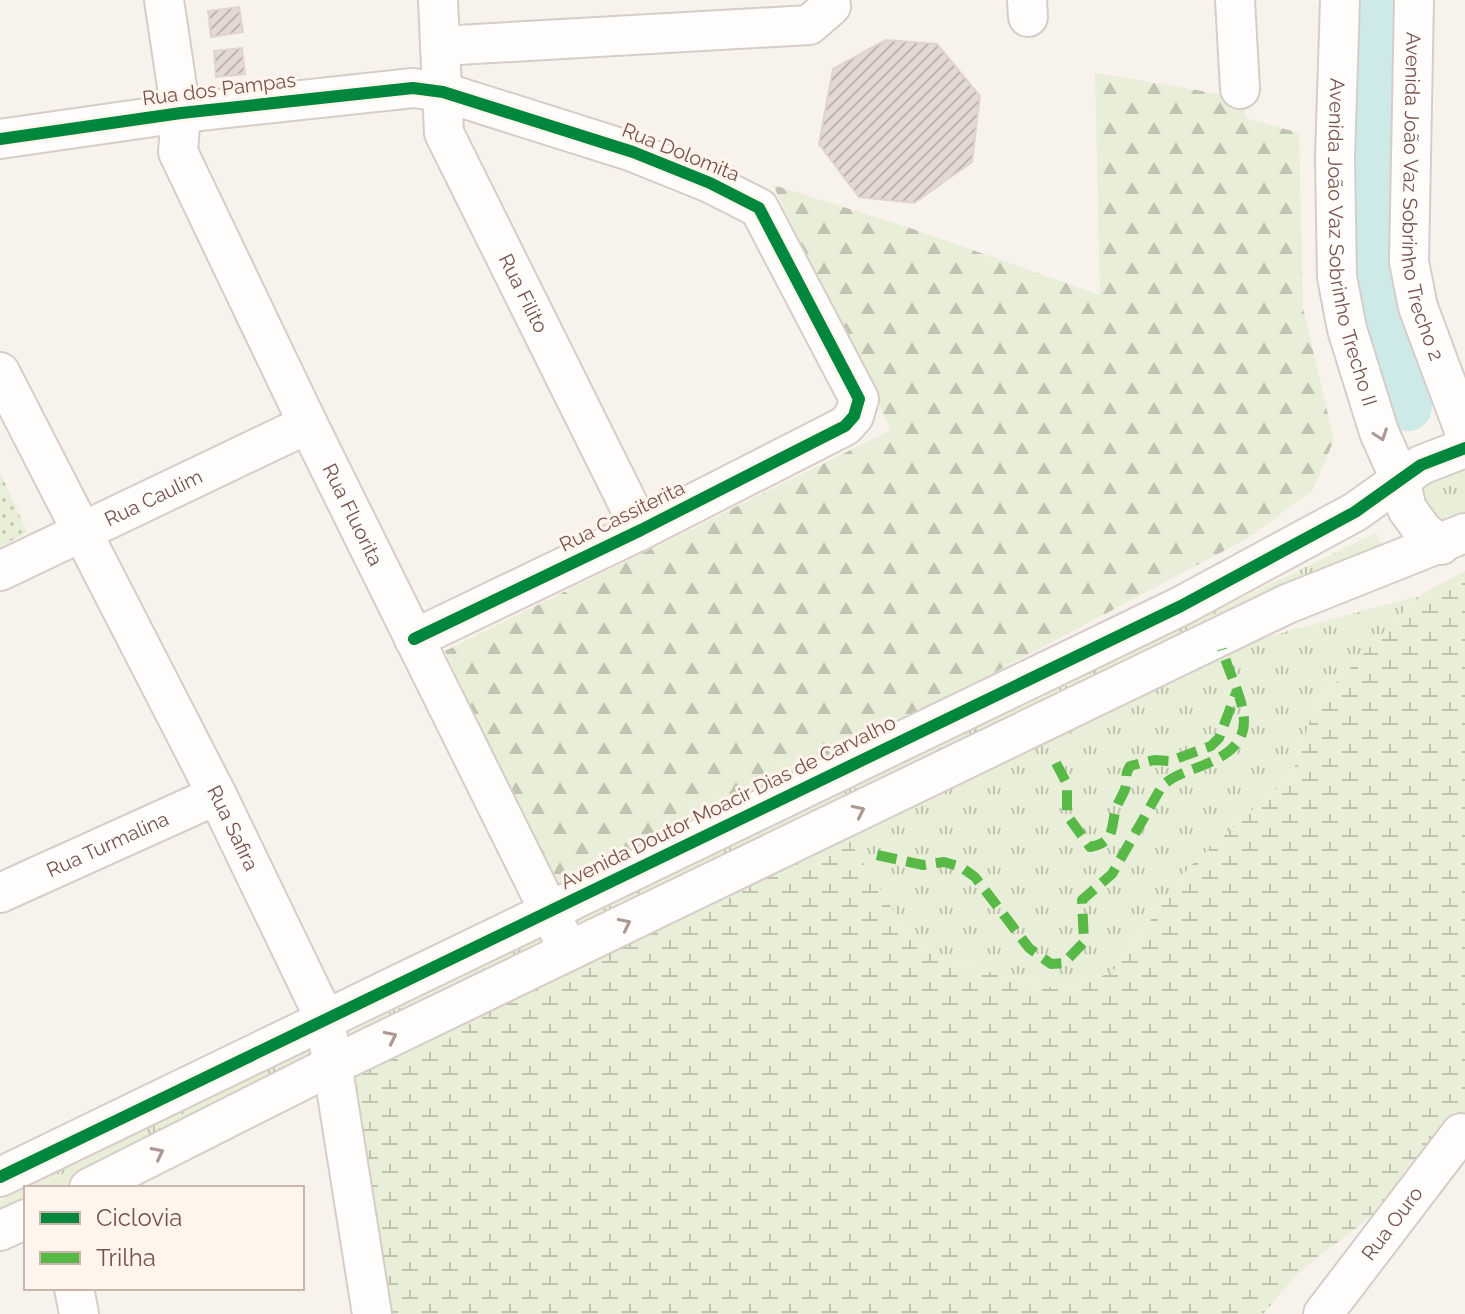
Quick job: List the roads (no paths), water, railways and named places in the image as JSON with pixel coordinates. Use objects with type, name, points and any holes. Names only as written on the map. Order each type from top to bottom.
[{"type":"street","name":"Rua Fluorita","points":[[164,0],[181,113],[178,152],[308,424],[570,951]]},
{"type":"street","name":"Rua Filito","points":[[438,0],[444,133],[641,530]]},
{"type":"street","points":[[1235,0],[1240,89]]},
{"type":"street","name":"Avenida João Vaz Sobrinho Trecho II","points":[[1340,0],[1334,200],[1337,277],[1347,329],[1379,432],[1400,479]]},
{"type":"street","name":"Avenida João Vaz Sobrinho Trecho 2","points":[[1414,0],[1409,262],[1418,307],[1465,433]]},
{"type":"street","points":[[440,46],[820,12]]},
{"type":"street","name":"Rua dos Pampas","points":[[0,139],[375,89],[443,92]]},
{"type":"street","name":"Rua Dolomita","points":[[443,92],[633,152],[710,183],[759,208],[859,399],[854,416],[845,426]]},
{"type":"street","name":"Rua Safira","points":[[0,372],[217,795],[325,1019],[372,1314]]},
{"type":"street","name":"Rua Caulim","points":[[0,571],[308,424]]},
{"type":"street","name":"Rua Cassiterita","points":[[414,639],[641,530],[845,426]]},
{"type":"street","name":"Avenida Doutor Moacir Dias de Carvalho","points":[[0,1177],[1181,606],[1355,512],[1400,479],[1445,453],[1465,448]]},
{"type":"street","points":[[1400,479],[1402,496],[1413,520],[1453,539]]},
{"type":"street","points":[[93,1186],[331,1066],[1287,604],[1453,539]]},
{"type":"street","points":[[1072,658],[1093,698]]},
{"type":"street","name":"Rua Turmalina","points":[[0,893],[217,795]]},
{"type":"street","name":"Rua Ouro","points":[[1323,1314],[1461,1133]]},
{"type":"street","points":[[0,1231],[24,1220]]},
{"type":"street","points":[[74,1290],[79,1314]]},
{"type":"waterway","points":[[1372,0],[1371,272],[1383,336],[1408,407]]}]
